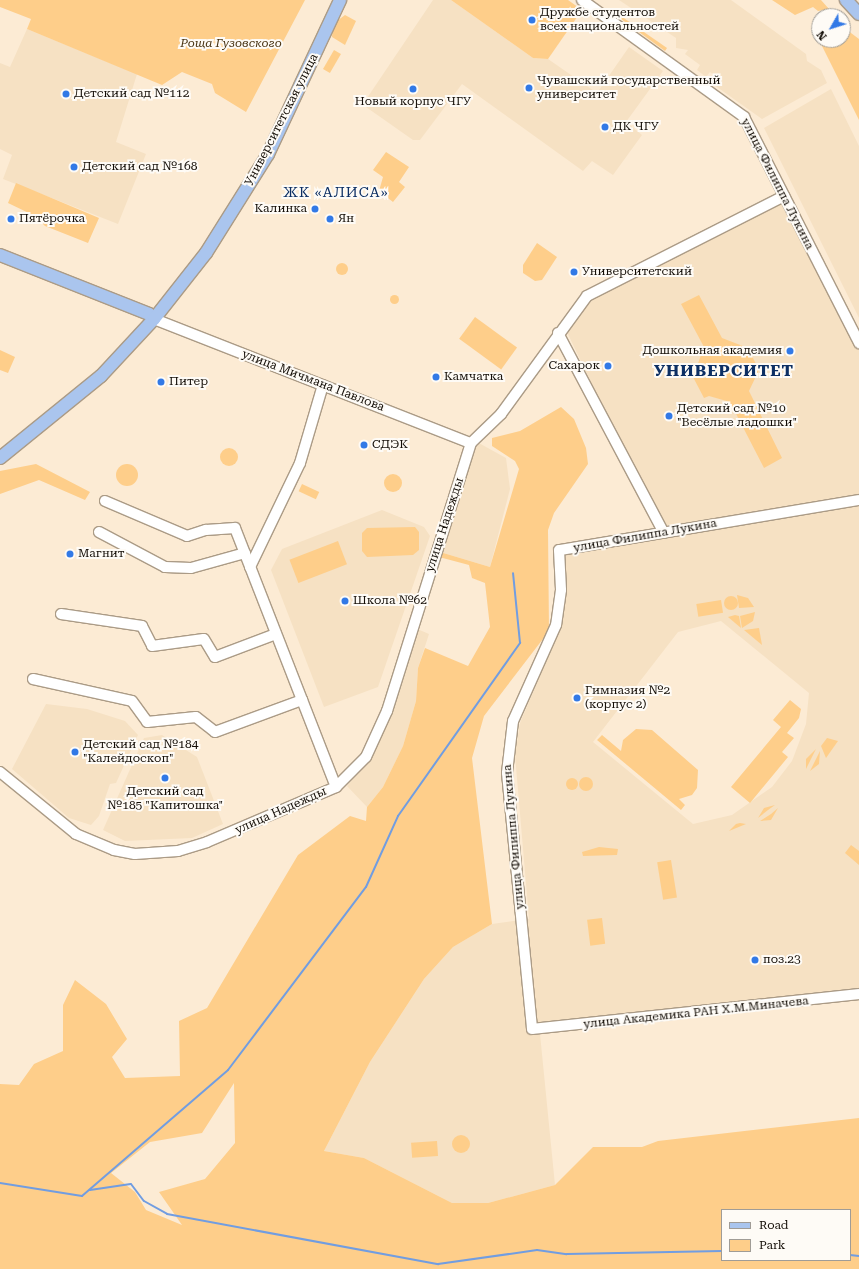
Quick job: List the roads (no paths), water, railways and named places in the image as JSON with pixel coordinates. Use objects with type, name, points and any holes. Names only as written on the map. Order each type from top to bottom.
[{"type":"main road","name":"Университетская улица","points":[[0,458],[14,444],[101,376],[149,317],[206,253],[238,200],[277,129],[320,36],[333,0]]},
{"type":"main road","name":"Университетская улица","points":[[320,36],[340,0]]},
{"type":"main road","points":[[846,0],[859,14]]},
{"type":"main road","points":[[856,0],[859,3]]},
{"type":"main road","name":"улица Мичмана Павлова","points":[[3,260],[149,317]]},
{"type":"main road","name":"Университетская улица","points":[[0,450],[14,444]]},
{"type":"street","name":"улица Филиппа Лукина","points":[[582,0],[732,105],[750,127],[859,343]]},
{"type":"street","points":[[472,443],[501,414],[558,333],[593,291],[784,196]]},
{"type":"street","name":"улица Мичмана Павлова","points":[[149,317],[472,443]]},
{"type":"street","points":[[558,333],[664,533]]},
{"type":"street","points":[[250,567],[300,463],[323,385]]},
{"type":"street","name":"улица Надежды","points":[[0,772],[76,834],[114,850],[135,854],[178,851],[207,842],[336,787],[357,768],[379,730],[472,443]]},
{"type":"street","name":"улица Филиппа Лукина","points":[[532,1029],[507,773],[513,721],[556,625],[561,590],[559,550],[859,500]]},
{"type":"street","points":[[105,501],[187,536],[206,530],[235,528],[336,787]]},
{"type":"street","points":[[99,532],[165,567],[190,568],[245,553]]},
{"type":"street","points":[[61,614],[142,626],[152,646],[204,639],[215,657],[276,634]]},
{"type":"street","points":[[33,680],[132,701],[147,722],[196,717],[215,732],[302,700]]},
{"type":"street","name":"улица Академика РАН Х.М.Миначева","points":[[532,1029],[859,994]]},
{"type":"waterway","points":[[0,1183],[82,1196],[228,1070],[366,887],[398,816],[520,643],[513,573]]},
{"type":"waterway","points":[[90,1190],[131,1184],[144,1201],[167,1214],[438,1264],[537,1250],[567,1254],[721,1251]]},
{"type":"waterway","points":[[851,1255],[859,1256]]},
{"type":"place","name":"Дружбе студентов всех национальностей","points":[[532,20]]},
{"type":"place","name":"Чувашский государственный университет","points":[[529,88]]},
{"type":"place","name":"Новый корпус ЧГУ","points":[[413,89]]},
{"type":"place","name":"Детский сад №112","points":[[66,94]]},
{"type":"place","name":"ДК ЧГУ","points":[[605,127]]},
{"type":"place","name":"Детский сад №168","points":[[74,167]]},
{"type":"place","name":"Калинка","points":[[315,209]]},
{"type":"place","name":"Пятёрочка","points":[[11,219]]},
{"type":"place","name":"Ян","points":[[330,219]]},
{"type":"place","name":"Университетский","points":[[574,272]]},
{"type":"place","name":"Дошкольная академия","points":[[790,351]]},
{"type":"place","name":"Сахарок","points":[[608,366]]},
{"type":"place","name":"Камчатка","points":[[436,377]]},
{"type":"place","name":"Питер","points":[[161,382]]},
{"type":"place","name":"Детский сад №10 \"Весёлые ладошки\"","points":[[669,416]]},
{"type":"place","name":"СДЭК","points":[[364,445]]},
{"type":"place","name":"Магнит","points":[[70,554]]},
{"type":"place","name":"Школа №62","points":[[345,601]]},
{"type":"place","name":"Гимназия №2 (корпус 2)","points":[[577,698]]},
{"type":"place","name":"Детский сад №184 \"Калейдоскоп\"","points":[[75,752]]},
{"type":"place","name":"Детский сад №185 \"Капитошка\"","points":[[165,778]]},
{"type":"place","name":"поз.23","points":[[755,960]]},
{"type":"district","name":"ЖК «АЛИСА»","points":[[336,192]]},
{"type":"district","name":"УНИВЕРСИТЕТ","points":[[724,371]]},
{"type":"park label","name":"Роща Гузовского","points":[[231,44]]}]
